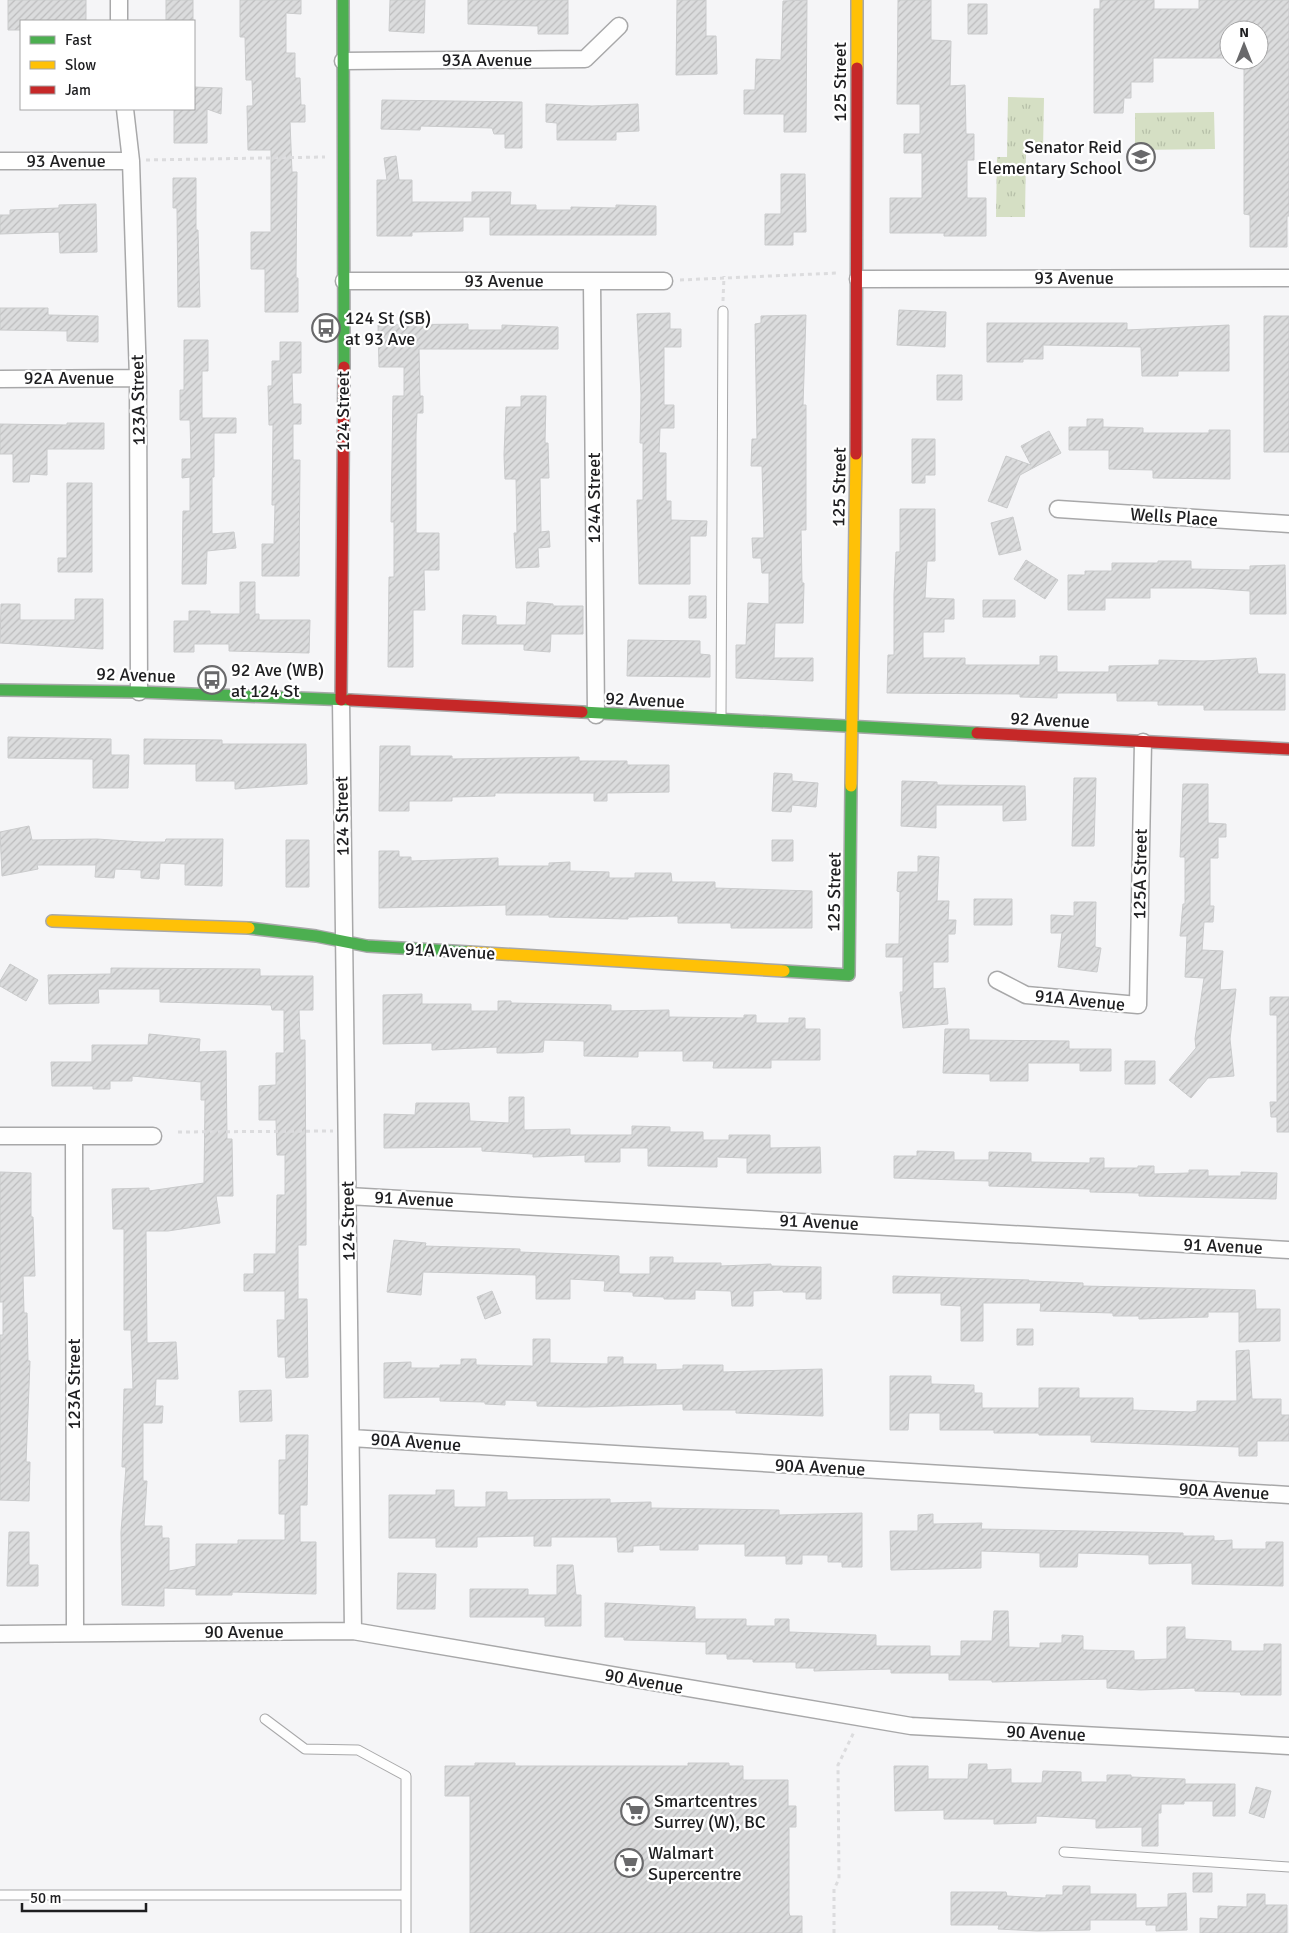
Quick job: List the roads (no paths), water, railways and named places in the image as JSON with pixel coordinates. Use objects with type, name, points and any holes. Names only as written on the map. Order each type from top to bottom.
[{"type":"street","points":[[119,0],[119,20]]},
{"type":"street","name":"124 Street","points":[[343,0],[344,280],[340,700],[353,1631]]},
{"type":"street","name":"125 Street","points":[[849,975],[854,728],[852,276],[857,0]]},
{"type":"street","name":"93A Avenue","points":[[343,61],[585,59],[619,26]]},
{"type":"street","name":"123A Street","points":[[125,110],[136,160],[139,692]]},
{"type":"street","name":"93 Avenue","points":[[0,161],[136,160]]},
{"type":"street","name":"93 Avenue","points":[[852,276],[1289,278]]},
{"type":"street","name":"93 Avenue","points":[[344,280],[592,282],[667,280]]},
{"type":"street","name":"124A Street","points":[[592,282],[596,715]]},
{"type":"street","name":"92A Avenue","points":[[0,379],[138,378]]},
{"type":"street","name":"Wells Place","points":[[1058,509],[1289,524]]},
{"type":"street","name":"92 Avenue","points":[[0,690],[139,692],[340,700],[596,715],[1289,750]]},
{"type":"street","name":"125A Street","points":[[1138,1005],[1143,742]]},
{"type":"street","name":"91A Avenue","points":[[52,921],[266,929],[367,946],[849,975]]},
{"type":"street","name":"91A Avenue","points":[[996,980],[1026,995],[1138,1005]]},
{"type":"street","points":[[0,1136],[153,1136]]},
{"type":"street","name":"123A Street","points":[[74,1136],[75,1633]]},
{"type":"street","name":"91 Avenue","points":[[348,1196],[1289,1250]]},
{"type":"street","name":"90A Avenue","points":[[350,1438],[1289,1495]]},
{"type":"street","name":"90 Avenue","points":[[0,1634],[353,1631],[911,1726],[1289,1746]]},
{"type":"lane","points":[[721,721],[723,311]]},
{"type":"lane","points":[[265,1719],[305,1749],[358,1750],[406,1776],[406,1933]]},
{"type":"lane","points":[[1064,1852],[1289,1867]]},
{"type":"lane","points":[[0,1895],[406,1895]]},
{"type":"place","name":"Senator Reid Elementary School","points":[[1141,157]]},
{"type":"place","name":"124 St (SB) at 93 Ave","points":[[326,328]]},
{"type":"place","name":"92 Ave (WB) at 124 St","points":[[212,680]]},
{"type":"place","name":"Smartcentres Surrey (W), BC","points":[[635,1811]]},
{"type":"place","name":"Walmart Supercentre","points":[[629,1863]]}]
